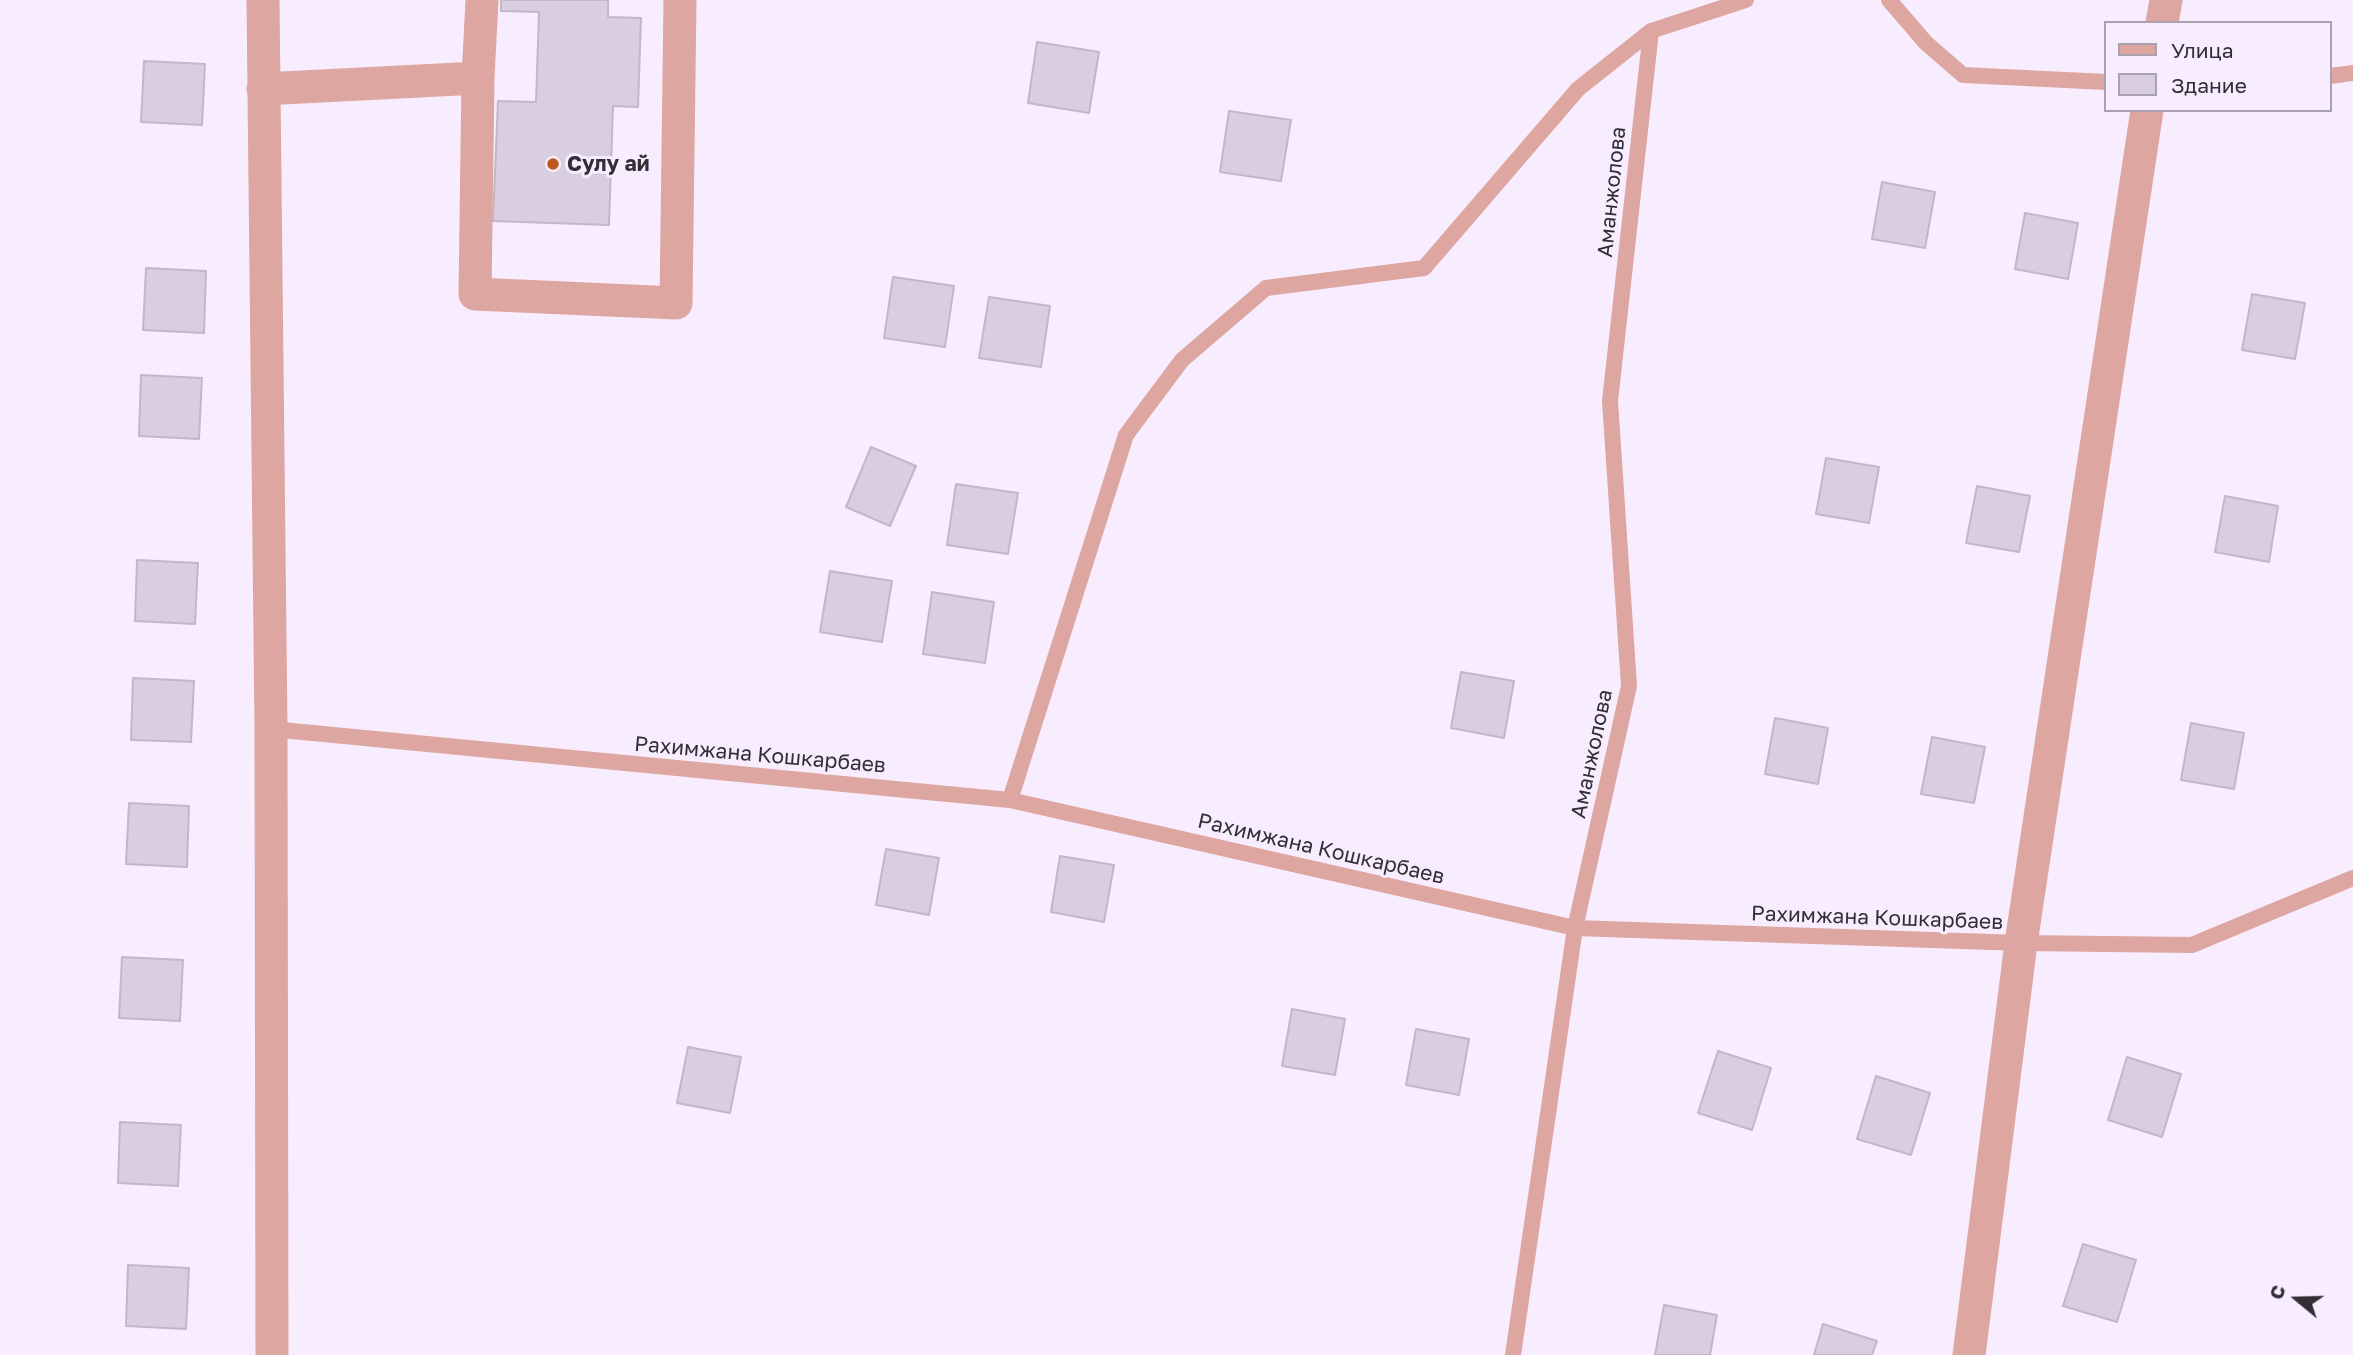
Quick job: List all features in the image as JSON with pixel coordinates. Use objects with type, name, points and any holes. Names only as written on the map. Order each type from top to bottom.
[{"type":"street","points":[[263,0],[271,729],[272,1355]]},
{"type":"street","points":[[482,0],[478,78],[475,293],[676,303],[680,0]]},
{"type":"street","points":[[2162,21],[2166,0]]},
{"type":"street","points":[[263,89],[478,78]]},
{"type":"street","points":[[1969,1355],[2021,943],[2147,112]]},
{"type":"lane","points":[[1010,800],[1126,435],[1182,360],[1266,288],[1424,268],[1578,89],[1651,31],[1746,0]]},
{"type":"lane","points":[[1889,0],[1926,43],[1963,75],[2104,82]]},
{"type":"lane","name":"Аманжолова","points":[[1513,1355],[1575,929],[1629,686],[1610,401],[1651,31]]},
{"type":"lane","points":[[2332,76],[2353,73]]},
{"type":"lane","name":"Рахимжана Кошкарбаев","points":[[271,729],[1010,800],[1575,929],[2021,943],[2192,945],[2353,878]]},
{"type":"building","name":"Сулу ай","points":[[501,0],[608,0],[608,17],[641,18],[638,107],[613,106],[609,225],[493,221],[498,101],[536,102],[539,12],[501,11]]},
{"type":"building","points":[[1037,42],[1099,52],[1089,113],[1028,103]]},
{"type":"building","points":[[144,61],[205,64],[202,125],[141,122]]},
{"type":"building","points":[[1229,111],[1291,120],[1281,181],[1220,172]]},
{"type":"building","points":[[1882,182],[1935,192],[1925,248],[1872,239]]},
{"type":"building","points":[[2025,213],[2078,223],[2068,279],[2015,269]]},
{"type":"building","points":[[146,268],[206,271],[204,333],[143,330]]},
{"type":"building","points":[[893,277],[954,286],[945,347],[884,338]]},
{"type":"building","points":[[2252,294],[2305,303],[2295,359],[2242,350]]},
{"type":"building","points":[[989,297],[1050,306],[1041,367],[979,358]]},
{"type":"building","points":[[141,375],[202,378],[199,439],[139,436]]},
{"type":"building","points":[[871,447],[916,466],[890,526],[846,507]]},
{"type":"building","points":[[1826,458],[1879,467],[1869,523],[1816,514]]},
{"type":"building","points":[[956,484],[1018,493],[1008,554],[947,545]]},
{"type":"building","points":[[1977,486],[2030,496],[2019,552],[1966,543]]},
{"type":"building","points":[[2225,496],[2278,506],[2269,562],[2215,552]]},
{"type":"building","points":[[137,560],[198,563],[195,624],[135,621]]},
{"type":"building","points":[[830,571],[892,581],[882,642],[820,632]]},
{"type":"building","points":[[932,592],[994,602],[985,663],[923,654]]},
{"type":"building","points":[[1461,672],[1514,681],[1504,738],[1451,728]]},
{"type":"building","points":[[133,678],[194,681],[191,742],[131,740]]},
{"type":"building","points":[[1775,718],[1828,728],[1818,784],[1765,774]]},
{"type":"building","points":[[2191,723],[2244,733],[2234,789],[2181,780]]},
{"type":"building","points":[[1932,737],[1985,747],[1974,803],[1921,794]]},
{"type":"building","points":[[129,803],[189,806],[187,867],[126,864]]},
{"type":"building","points":[[886,849],[939,858],[929,915],[876,905]]},
{"type":"building","points":[[1060,856],[1114,865],[1104,922],[1051,912]]},
{"type":"building","points":[[122,957],[183,960],[180,1021],[119,1018]]},
{"type":"building","points":[[1292,1009],[1345,1019],[1335,1075],[1282,1066]]},
{"type":"building","points":[[1416,1029],[1469,1039],[1459,1095],[1406,1085]]},
{"type":"building","points":[[688,1047],[741,1057],[730,1113],[677,1103]]},
{"type":"building","points":[[1718,1051],[1771,1068],[1752,1130],[1698,1113]]},
{"type":"building","points":[[2127,1057],[2181,1074],[2162,1137],[2108,1120]]},
{"type":"building","points":[[1876,1076],[1930,1093],[1911,1155],[1857,1139]]},
{"type":"building","points":[[120,1122],[181,1125],[178,1186],[118,1183]]},
{"type":"building","points":[[2083,1244],[2136,1260],[2117,1322],[2063,1306]]},
{"type":"building","points":[[128,1265],[189,1268],[186,1329],[126,1326]]},
{"type":"building","points":[[1664,1305],[1717,1315],[1710,1355],[1655,1355]]},
{"type":"building","points":[[1823,1324],[1877,1341],[1872,1355],[1814,1355]]},
{"type":"place","name":"Сулу ай","points":[[553,164]]}]
